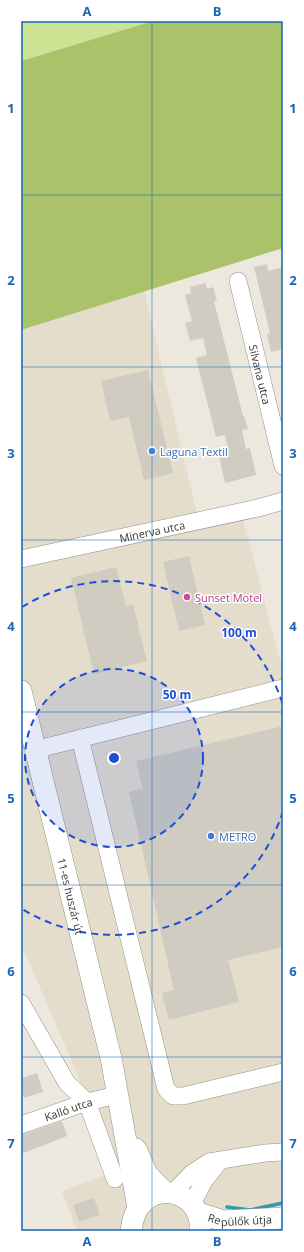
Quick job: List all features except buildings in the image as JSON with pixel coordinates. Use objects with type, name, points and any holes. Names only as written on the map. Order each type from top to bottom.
[{"type":"main road","name":"11-es huszár út","points":[[21,691],[34,750],[111,1058],[118,1098]]},
{"type":"main road","name":"Repülők útja","points":[[118,1098],[143,1168],[154,1184],[169,1192],[184,1197],[197,1216],[224,1221],[283,1218]]},
{"type":"main road","points":[[118,1098],[138,1208],[131,1231]]},
{"type":"main road","points":[[138,1208],[150,1196],[169,1192]]},
{"type":"main road","name":"Repülők útja","points":[[235,1231],[283,1218]]},
{"type":"street","name":"Silvana utca","points":[[238,281],[283,466]]},
{"type":"street","name":"Minerva utca","points":[[21,559],[258,508],[283,501]]},
{"type":"street","points":[[34,750],[283,688]]},
{"type":"street","points":[[80,738],[166,1089],[173,1096],[183,1096],[283,1072]]},
{"type":"street","points":[[21,1003],[67,1083],[87,1102],[115,1179]]},
{"type":"street","name":"Kalló utca","points":[[21,1124],[87,1102],[118,1098]]},
{"type":"street","points":[[169,1192],[209,1162],[265,1153],[283,1152]]},
{"type":"street","points":[[197,1216],[204,1181],[220,1160]]},
{"type":"shaded area","points":[[144,290],[200,527],[243,519],[280,661],[283,660],[283,1231],[77,1231],[62,1191],[119,1170],[21,944],[21,330]]},
{"type":"green space","points":[[21,21],[153,21],[21,61]]},
{"type":"green space","points":[[153,21],[283,21],[283,248],[21,330],[21,61]]},
{"type":"waterway","points":[[227,1207],[250,1210],[283,1203]]},
{"type":"place","name":"Laguna Textil","points":[[152,451]]},
{"type":"place","name":"Sunset Motel","points":[[187,597]]},
{"type":"place","name":"METRO","points":[[211,836]]}]
